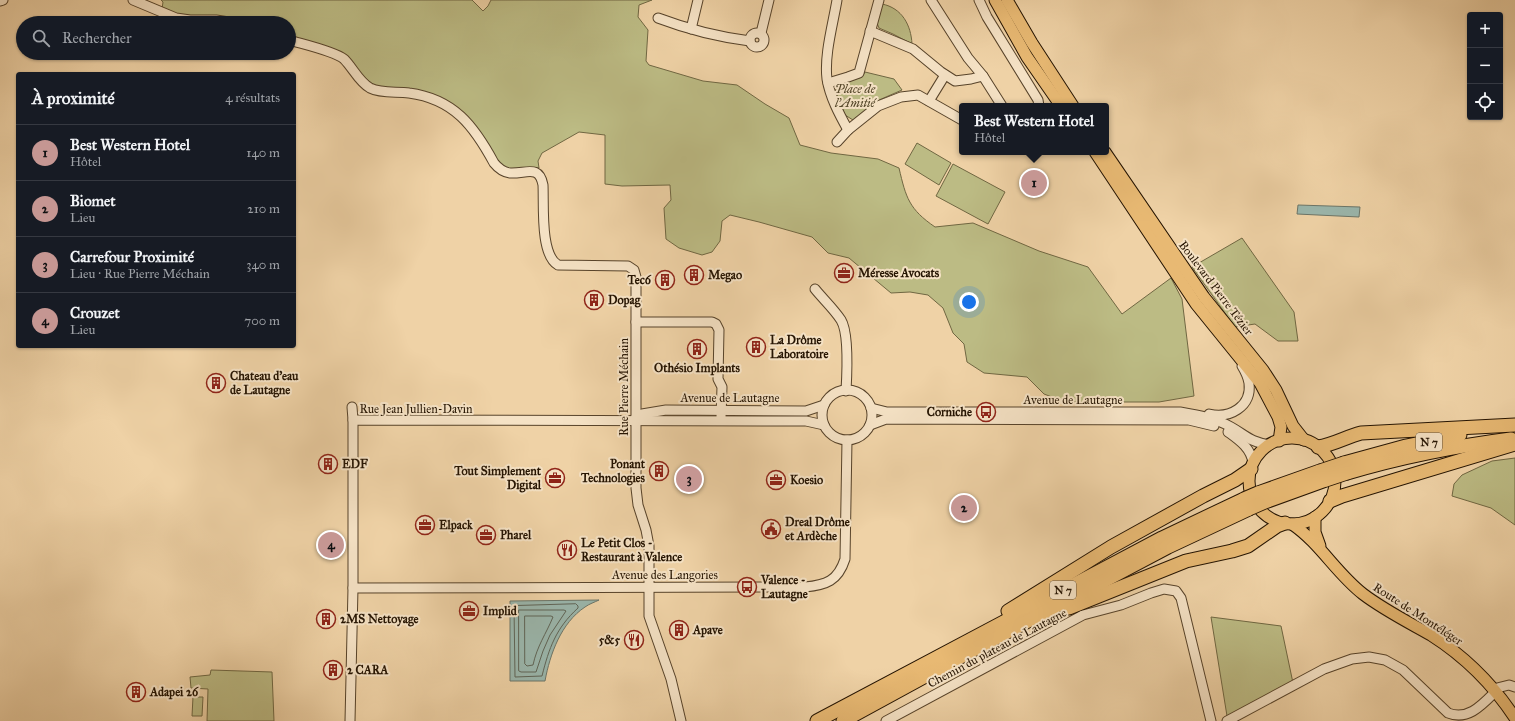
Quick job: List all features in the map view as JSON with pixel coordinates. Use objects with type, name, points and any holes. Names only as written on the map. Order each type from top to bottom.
[{"type":"highway","points":[[1318,447],[1330,445],[1361,433],[1515,426]]},
{"type":"highway","name":"N 7","points":[[817,721],[1162,538],[1262,497],[1406,446],[1515,426]]},
{"type":"highway","name":"N 7","points":[[1345,468],[1380,464],[1444,449],[1515,438]]},
{"type":"highway","points":[[1330,501],[1342,496],[1515,444]]},
{"type":"highway","points":[[884,686],[1111,547],[1235,480],[1252,466]]},
{"type":"highway","name":"N 7","points":[[843,721],[1246,504]]},
{"type":"highway","points":[[978,648],[1098,596],[1186,561],[1239,549],[1266,529],[1285,523]]},
{"type":"main road","points":[[995,0],[1027,57],[1059,103]]},
{"type":"main road","points":[[1007,0],[1071,103]]},
{"type":"main road","name":"Boulevard Pierre Tézier","points":[[1097,155],[1193,298],[1221,336],[1254,374],[1267,395],[1280,422],[1281,431],[1274,443]]},
{"type":"main road","name":"Boulevard Pierre Tézier","points":[[1107,155],[1204,297],[1263,370],[1276,390],[1293,426],[1304,440]]},
{"type":"main road","points":[[1289,438],[1304,440],[1318,447],[1327,456],[1333,468],[1334,488],[1330,501],[1315,517],[1304,522],[1285,523],[1263,512],[1254,501],[1250,485],[1252,466],[1261,452],[1274,443],[1289,438]]},
{"type":"main road","name":"Route de Montéléger","points":[[1315,517],[1315,532],[1321,550]]},
{"type":"main road","name":"Route de Montéléger","points":[[1285,523],[1301,530],[1321,550],[1336,569],[1363,594],[1386,610],[1432,636],[1454,652],[1496,691],[1515,718]]},
{"type":"street","points":[[133,0],[171,16]]},
{"type":"street","points":[[691,29],[698,0]]},
{"type":"street","points":[[658,18],[691,29],[736,39],[750,40],[751,35],[760,33],[769,0]]},
{"type":"street","points":[[837,0],[828,56],[828,83],[831,96],[848,130]]},
{"type":"street","points":[[828,83],[858,73],[879,0]]},
{"type":"street","points":[[931,0],[968,58],[983,76],[1000,103]]},
{"type":"street","points":[[979,0],[987,17],[1038,103]]},
{"type":"street","points":[[870,31],[913,49],[945,75],[955,81],[971,80],[983,76]]},
{"type":"street","name":"Rue Pierre Méchain","points":[[296,42],[343,58],[364,84],[372,89],[418,94],[441,102],[462,116],[471,126],[494,163],[499,168],[510,173],[529,171],[537,172],[542,178],[546,244],[549,256],[553,262],[558,265],[628,266],[636,273],[636,488],[638,505],[646,530],[649,546],[649,587]]},
{"type":"street","points":[[929,101],[945,75]]},
{"type":"street","points":[[837,142],[848,130],[878,106],[901,97],[918,95],[959,118]]},
{"type":"street","points":[[815,289],[836,314],[843,326],[846,339],[846,391]]},
{"type":"street","points":[[636,322],[712,322],[716,324],[720,330],[718,379],[722,387],[721,421]]},
{"type":"street","points":[[1180,412],[1186,410],[1222,416],[1231,414],[1239,409],[1244,401],[1248,393],[1248,377],[1221,336]]},
{"type":"street","points":[[846,391],[861,395],[871,408],[870,425],[866,432],[860,436],[847,440],[835,438],[830,434],[824,425],[822,412],[827,400],[835,393],[846,391]]},
{"type":"street","name":"Avenue de Lautagne","points":[[636,419],[642,414],[666,410],[806,411],[824,405]]},
{"type":"street","points":[[352,407],[353,420]]},
{"type":"street","name":"Avenue de Lautagne","points":[[871,408],[887,412],[1180,412],[1210,418],[1230,426],[1254,442],[1274,443]]},
{"type":"street","name":"Avenue de Lautagne","points":[[636,419],[806,421],[824,425]]},
{"type":"street","name":"Rue Jean Jullien-Davin","points":[[350,721],[353,588],[353,420],[636,419]]},
{"type":"street","name":"Avenue de Lautagne","points":[[870,425],[886,419],[1189,420],[1224,429],[1246,447],[1252,456],[1252,466]]},
{"type":"street","name":"Avenue des Langories","points":[[353,588],[805,587],[819,585],[832,580],[841,571],[845,559],[847,440]]},
{"type":"street","points":[[649,587],[649,616],[671,679],[681,721]]},
{"type":"street","name":"Chemin du plateau de Lautagne","points":[[886,721],[1083,615],[1121,605],[1164,589],[1176,591],[1181,598],[1211,721]]},
{"type":"street","points":[[1227,721],[1324,669],[1352,659],[1369,657],[1385,660],[1403,670],[1448,713],[1455,716],[1469,714],[1496,691],[1497,688],[1509,685],[1515,687]]},
{"type":"green space","points":[[161,0],[472,0],[483,11],[491,0],[652,0],[639,5],[638,17],[648,30],[646,61],[649,65],[703,81],[737,85],[789,118],[800,145],[831,153],[878,159],[899,168],[910,202],[926,221],[935,227],[973,223],[1039,251],[1088,267],[1122,314],[1171,278],[1182,299],[1194,396],[1159,402],[1065,402],[1044,394],[1027,377],[984,373],[967,362],[964,344],[953,333],[943,308],[928,295],[910,292],[891,293],[849,258],[828,253],[812,237],[730,215],[722,221],[720,241],[712,252],[702,255],[679,248],[666,239],[664,208],[671,200],[670,185],[622,186],[605,184],[605,135],[579,132],[542,153],[538,161],[539,168],[507,169],[502,167],[450,103],[378,88],[365,78],[350,62],[296,40],[296,16],[182,16],[162,9],[163,2]]},
{"type":"green space","points":[[882,4],[895,9],[904,18],[910,30],[912,44],[879,28],[877,23]]},
{"type":"green space","name":"Place de l'Amitié","points":[[865,72],[894,79],[902,90],[879,100],[853,120],[845,115],[835,91],[839,84],[862,77]]},
{"type":"green space","points":[[917,143],[951,163],[939,185],[905,164]]},
{"type":"green space","points":[[953,164],[1005,192],[988,224],[936,196]]},
{"type":"green space","points":[[1242,238],[1294,312],[1298,341],[1278,341],[1255,324],[1235,327],[1192,267]]},
{"type":"green space","points":[[1515,458],[1515,525],[1491,508],[1452,496],[1454,484],[1462,475],[1492,461]]},
{"type":"green space","points":[[1211,617],[1281,626],[1293,683],[1227,716]]},
{"type":"green space","points":[[211,670],[272,672],[274,721],[207,721],[208,689],[191,688],[190,677],[210,675]]},
{"type":"green space","points":[[193,697],[203,697],[202,716],[192,716]]},
{"type":"water","points":[[1298,205],[1360,207],[1359,217],[1297,214]]},
{"type":"water","points":[[599,600],[587,606],[577,614],[563,630],[550,660],[545,681],[510,681],[510,601]]},
{"type":"place","name":"Best Western Hotel","points":[[1034,183]]},
{"type":"place","name":"Méresse Avocats","points":[[844,273]]},
{"type":"place","name":"Megao","points":[[694,275]]},
{"type":"place","name":"Tec6","points":[[665,280]]},
{"type":"place","name":"Dopag","points":[[594,300]]},
{"type":"place","name":"La Drôme Laboratoire","points":[[756,347]]},
{"type":"place","name":"Othésio Implants","points":[[697,349]]},
{"type":"place","name":"Chateau d'eau de Lautagne","points":[[216,383]]},
{"type":"place","name":"Corniche","points":[[986,412]]},
{"type":"place","name":"EDF","points":[[328,464]]},
{"type":"place","name":"Ponant Technologies","points":[[659,471]]},
{"type":"place","name":"Tout Simplement Digital","points":[[555,478]]},
{"type":"place","name":"Carrefour Proximité","points":[[689,479]]},
{"type":"place","name":"Koesio","points":[[776,480]]},
{"type":"place","name":"Biomet","points":[[964,508]]},
{"type":"place","name":"Elpack","points":[[425,525]]},
{"type":"place","name":"Dreal Drôme et Ardèche","points":[[771,529]]},
{"type":"place","name":"Pharel","points":[[486,535]]},
{"type":"place","name":"Crouzet","points":[[331,545]]},
{"type":"place","name":"Le Petit Clos - Restaurant à Valence","points":[[567,550]]},
{"type":"place","name":"Valence - Lautagne","points":[[747,587]]},
{"type":"place","name":"Implid","points":[[469,611]]},
{"type":"place","name":"2MS Nettoyage","points":[[326,619]]},
{"type":"place","name":"Apave","points":[[679,630]]},
{"type":"place","name":"5&5","points":[[634,640]]},
{"type":"place","name":"2 CARA","points":[[333,670]]},
{"type":"place","name":"Adapei 26","points":[[136,692]]}]
